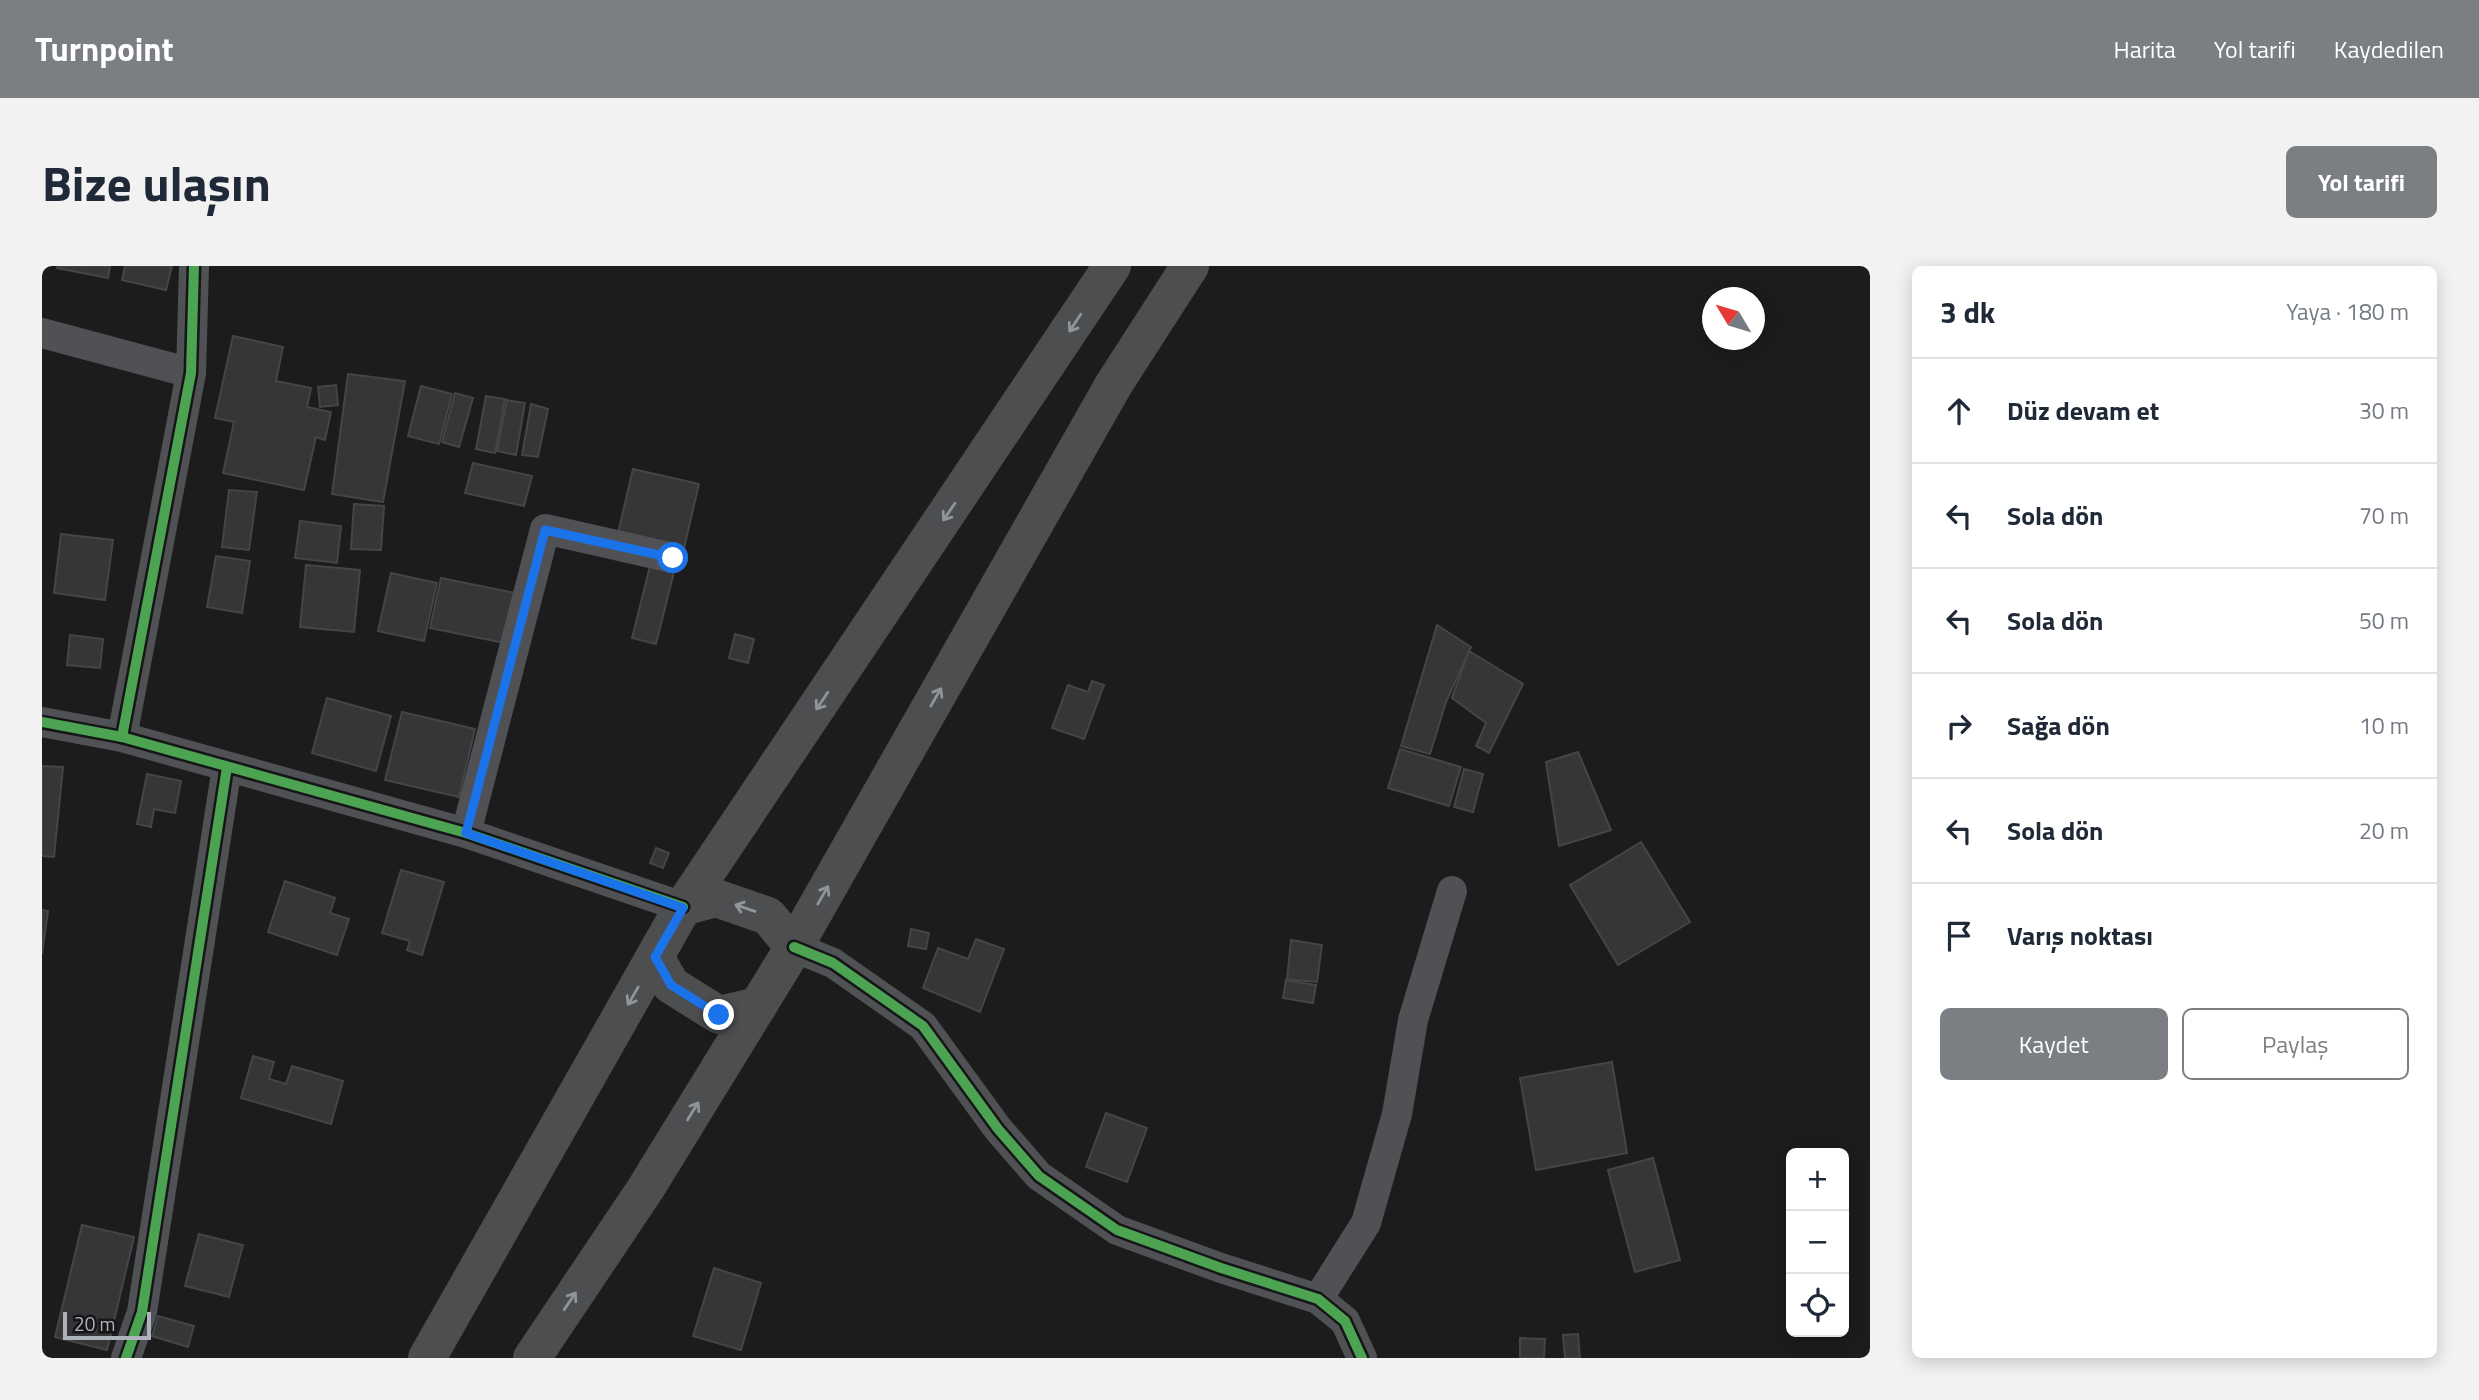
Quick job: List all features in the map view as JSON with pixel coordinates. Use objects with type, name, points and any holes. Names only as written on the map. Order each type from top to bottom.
[{"type":"main road","points":[[427,1358],[683,908],[1112,266]]},
{"type":"main road","points":[[531,1358],[646,1188],[794,947],[1114,384],[1190,266]]},
{"type":"main road","points":[[683,908],[716,898],[768,916],[794,947]]},
{"type":"main road","points":[[655,957],[671,985],[719,1015],[758,1006]]},
{"type":"street","points":[[122,737],[191,373],[194,266]]},
{"type":"street","points":[[42,333],[191,373]]},
{"type":"street","points":[[466,833],[545,530],[673,558]]},
{"type":"street","points":[[42,722],[122,737],[466,833],[683,908]]},
{"type":"street","points":[[126,1358],[142,1312],[228,767]]},
{"type":"street","points":[[1318,1299],[1366,1223],[1397,1115],[1413,1020],[1452,891]]},
{"type":"street","points":[[794,947],[834,963],[923,1026],[998,1129],[1039,1176],[1117,1230],[1318,1299],[1345,1321],[1362,1358]]},
{"type":"building","points":[[110,266],[108,278],[57,268]]},
{"type":"building","points":[[125,266],[172,266],[166,290],[122,280]]},
{"type":"building","points":[[233,336],[283,347],[276,381],[311,388],[307,407],[331,412],[325,440],[316,437],[304,490],[223,473],[234,422],[215,418]]},
{"type":"building","points":[[348,374],[405,381],[383,502],[332,494]]},
{"type":"building","points":[[336,385],[338,405],[320,407],[318,387]]},
{"type":"building","points":[[421,386],[452,394],[439,444],[408,436]]},
{"type":"building","points":[[455,393],[473,398],[459,447],[442,442]]},
{"type":"building","points":[[486,396],[505,399],[495,453],[476,449]]},
{"type":"building","points":[[507,400],[525,403],[516,455],[497,451]]},
{"type":"building","points":[[531,404],[548,409],[538,457],[522,455]]},
{"type":"building","points":[[473,463],[532,476],[524,506],[465,493]]},
{"type":"building","points":[[633,469],[699,484],[684,548],[618,533]]},
{"type":"building","points":[[229,490],[257,492],[249,550],[222,547]]},
{"type":"building","points":[[354,504],[384,506],[381,550],[351,549]]},
{"type":"building","points":[[300,521],[341,526],[337,563],[295,558]]},
{"type":"building","points":[[61,534],[113,540],[105,600],[54,593]]},
{"type":"building","points":[[216,556],[250,561],[242,613],[207,607]]},
{"type":"building","points":[[651,562],[675,568],[656,644],[632,638]]},
{"type":"building","points":[[306,565],[360,570],[354,632],[300,627]]},
{"type":"building","points":[[391,573],[437,583],[424,641],[378,631]]},
{"type":"building","points":[[441,578],[515,593],[505,643],[430,628]]},
{"type":"building","points":[[1437,625],[1471,647],[1446,702],[1430,754],[1401,746]]},
{"type":"building","points":[[735,634],[754,639],[748,663],[729,658]]},
{"type":"building","points":[[70,635],[103,639],[100,668],[67,665]]},
{"type":"building","points":[[1469,651],[1523,684],[1489,753],[1476,746],[1486,723],[1452,698]]},
{"type":"building","points":[[1092,681],[1104,685],[1084,739],[1052,728],[1068,685],[1088,692]]},
{"type":"building","points":[[327,698],[391,716],[376,771],[312,753]]},
{"type":"building","points":[[402,712],[475,729],[459,797],[385,780]]},
{"type":"building","points":[[1400,749],[1461,767],[1449,806],[1388,788]]},
{"type":"building","points":[[1578,752],[1611,830],[1559,846],[1546,762]]},
{"type":"building","points":[[42,766],[63,767],[54,857],[42,856]]},
{"type":"building","points":[[1464,769],[1483,774],[1473,812],[1454,807]]},
{"type":"building","points":[[147,774],[181,781],[175,813],[154,809],[151,827],[137,824]]},
{"type":"building","points":[[1641,842],[1690,922],[1618,965],[1570,885]]},
{"type":"building","points":[[656,848],[669,853],[663,868],[650,863]]},
{"type":"building","points":[[401,870],[444,882],[422,955],[407,950],[410,941],[382,933]]},
{"type":"building","points":[[285,881],[335,898],[330,913],[349,919],[337,955],[268,932]]},
{"type":"building","points":[[42,910],[48,911],[42,954]]},
{"type":"building","points":[[911,929],[929,933],[926,949],[908,946]]},
{"type":"building","points":[[976,939],[1004,949],[980,1012],[923,988],[938,948],[968,959]]},
{"type":"building","points":[[1291,940],[1322,945],[1317,982],[1287,979]]},
{"type":"building","points":[[1286,980],[1316,985],[1313,1003],[1283,998]]},
{"type":"building","points":[[253,1056],[274,1062],[269,1079],[286,1084],[292,1066],[343,1081],[331,1124],[241,1098]]},
{"type":"building","points":[[1612,1062],[1627,1153],[1536,1170],[1520,1078]]},
{"type":"building","points":[[1106,1113],[1147,1128],[1127,1182],[1086,1167]]},
{"type":"building","points":[[1653,1158],[1680,1260],[1635,1272],[1608,1170]]},
{"type":"building","points":[[82,1225],[134,1237],[107,1350],[55,1337]]},
{"type":"building","points":[[199,1234],[243,1245],[229,1297],[185,1286]]},
{"type":"building","points":[[714,1268],[761,1283],[741,1350],[693,1336]]},
{"type":"building","points":[[158,1316],[194,1326],[188,1347],[152,1336]]},
{"type":"building","points":[[1578,1334],[1580,1358],[1565,1358],[1563,1335]]},
{"type":"building","points":[[1520,1338],[1545,1339],[1544,1358],[1520,1358]]},
{"type":"cycle path","points":[[122,737],[191,373],[194,266]]},
{"type":"cycle path","points":[[42,722],[122,737],[466,833],[683,907]]},
{"type":"cycle path","points":[[126,1358],[142,1312],[227,767]]},
{"type":"cycle path","points":[[794,947],[833,963],[923,1026],[998,1129],[1039,1176],[1117,1230],[1221,1268],[1318,1299],[1345,1321],[1362,1358]]},
{"type":"route","points":[[673,558],[545,530],[466,833],[683,908],[655,957],[671,985],[719,1015]]}]
